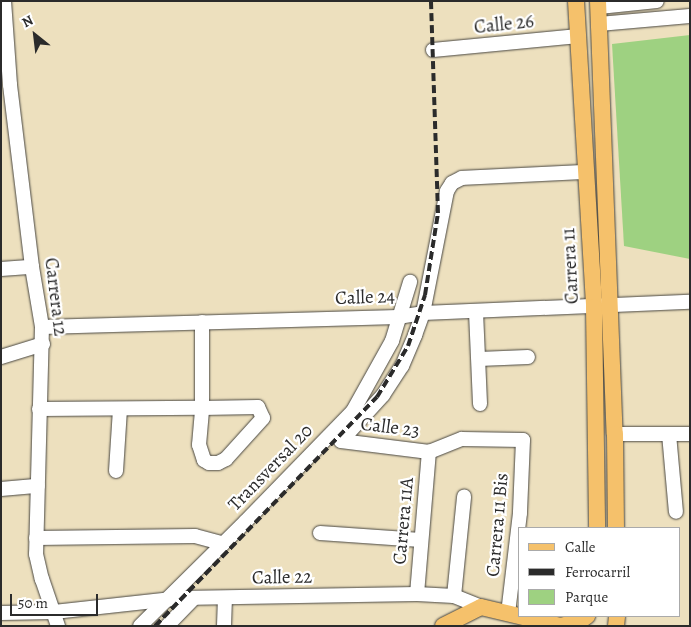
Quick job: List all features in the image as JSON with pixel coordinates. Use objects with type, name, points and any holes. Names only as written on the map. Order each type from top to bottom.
[{"type":"main road","name":"Carrera 11","points":[[576,1],[586,172],[615,434],[616,527]]},
{"type":"main road","name":"Carrera 11","points":[[597,527],[602,307],[598,4]]},
{"type":"main road","name":"Calle 22","points":[[480,607],[518,616]]},
{"type":"main road","points":[[443,626],[480,607]]},
{"type":"main road","name":"Calle 22","points":[[521,617],[561,626]]},
{"type":"main road","points":[[561,626],[580,621],[586,617]]},
{"type":"street","name":"Carrera 12","points":[[4,1],[6,90],[43,344],[39,409],[36,554],[42,579],[58,626]]},
{"type":"street","points":[[598,4],[657,1]]},
{"type":"street","points":[[599,24],[690,16]]},
{"type":"street","name":"Calle 26","points":[[433,50],[578,36]]},
{"type":"street","name":"Transversal 20","points":[[341,441],[388,388],[402,366],[423,313],[447,191],[452,183],[462,178],[586,172]]},
{"type":"street","points":[[1,269],[32,267]]},
{"type":"street","points":[[398,316],[410,282]]},
{"type":"street","name":"Calle 24","points":[[42,327],[398,316],[423,313],[690,302]]},
{"type":"street","points":[[476,312],[480,404]]},
{"type":"street","name":"Transversal 20","points":[[140,626],[353,411],[377,372],[392,341],[398,316]]},
{"type":"street","points":[[39,409],[120,409],[202,408],[258,407],[263,418],[226,459],[218,463],[209,463],[204,460],[199,446],[202,408],[202,322]]},
{"type":"street","points":[[1,357],[43,344]]},
{"type":"street","points":[[478,359],[528,357]]},
{"type":"street","points":[[116,471],[120,409]]},
{"type":"street","points":[[615,434],[690,434]]},
{"type":"street","points":[[669,434],[676,512]]},
{"type":"street","name":"Calle 23","points":[[341,441],[428,452],[462,439],[523,440]]},
{"type":"street","name":"Carrera 11 Bis","points":[[518,527],[523,440]]},
{"type":"street","name":"Carrera 11A","points":[[417,594],[428,452]]},
{"type":"street","points":[[1,489],[38,486]]},
{"type":"street","points":[[454,596],[464,497]]},
{"type":"street","name":"Carrera 11 Bis","points":[[508,614],[518,530]]},
{"type":"street","points":[[320,533],[421,540]]},
{"type":"street","points":[[36,538],[195,536],[222,543]]},
{"type":"street","name":"Calle 22","points":[[1,613],[54,612],[194,598],[225,599],[417,594],[454,596],[480,607]]},
{"type":"street","points":[[167,626],[194,598]]},
{"type":"street","points":[[224,626],[225,599]]},
{"type":"green space","points":[[690,35],[690,259],[624,246],[612,44]]},
{"type":"railway","points":[[155,626],[377,397],[408,346],[425,295],[438,213],[431,1]]}]
